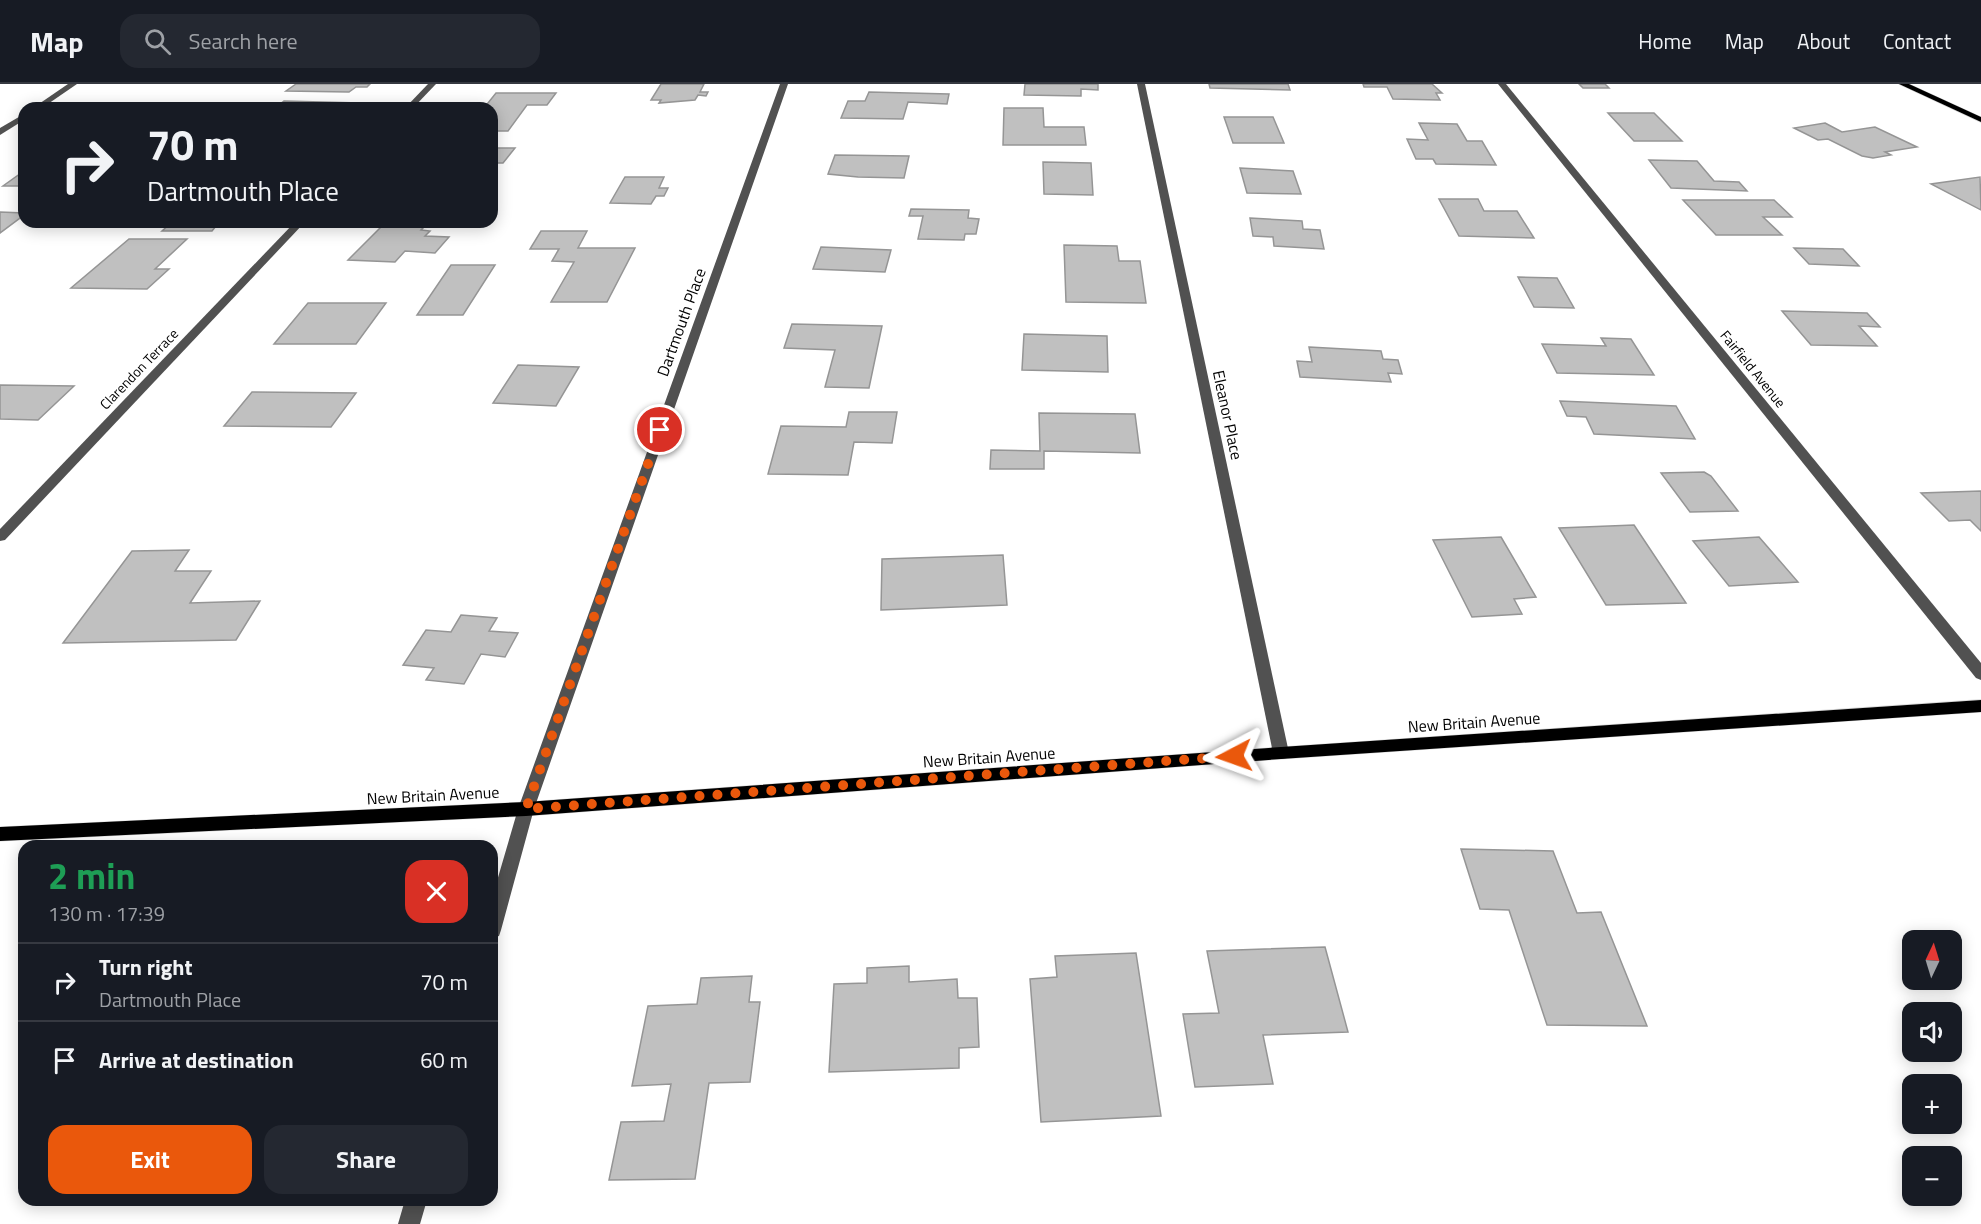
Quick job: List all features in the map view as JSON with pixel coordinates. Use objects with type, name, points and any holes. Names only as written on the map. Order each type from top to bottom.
[{"type":"main road","points":[[1903,84],[1981,120]]},
{"type":"main road","name":"New Britain Avenue","points":[[0,834],[526,809],[1281,753],[1981,706]]},
{"type":"street","points":[[46,102],[73,84]]},
{"type":"street","points":[[415,102],[432,84]]},
{"type":"street","name":"Dartmouth Place","points":[[498,909],[526,809],[784,84]]},
{"type":"street","name":"Eleanor Place","points":[[1141,84],[1281,753]]},
{"type":"street","name":"Fairfield Avenue","points":[[1502,84],[1981,674]]},
{"type":"street","points":[[0,132],[18,120]]},
{"type":"street","name":"Clarendon Terrace","points":[[0,537],[294,228]]},
{"type":"street","points":[[409,1224],[414,1206]]},
{"type":"building","points":[[296,84],[370,84],[367,87],[356,87],[349,92],[286,91]]},
{"type":"building","points":[[661,84],[704,84],[700,92],[708,92],[706,96],[698,95],[695,100],[659,103],[661,100],[651,100]]},
{"type":"building","points":[[1025,84],[1098,84],[1098,90],[1081,89],[1081,96],[1024,95]]},
{"type":"building","points":[[1209,84],[1288,84],[1290,90],[1210,88]]},
{"type":"building","points":[[1363,84],[1432,84],[1442,93],[1436,93],[1440,100],[1393,99],[1387,87],[1364,87]]},
{"type":"building","points":[[1579,84],[1605,84],[1609,88],[1583,88]]},
{"type":"building","points":[[869,92],[949,94],[947,104],[908,102],[903,119],[841,118],[848,101],[865,101]]},
{"type":"building","points":[[496,93],[556,93],[547,105],[527,105],[508,131],[498,131],[498,102],[489,102]]},
{"type":"building","points":[[1004,108],[1043,108],[1044,127],[1084,127],[1086,145],[1003,145]]},
{"type":"building","points":[[1608,113],[1654,113],[1682,141],[1634,141]]},
{"type":"building","points":[[1224,117],[1273,117],[1284,143],[1233,143]]},
{"type":"building","points":[[1419,123],[1457,124],[1467,141],[1482,141],[1496,165],[1436,164],[1433,159],[1416,159],[1407,139],[1428,140]]},
{"type":"building","points":[[1825,123],[1842,132],[1875,127],[1917,147],[1885,152],[1891,155],[1873,158],[1862,156],[1828,139],[1818,140],[1794,128]]},
{"type":"building","points":[[498,148],[515,148],[503,163],[498,163]]},
{"type":"building","points":[[835,155],[909,156],[904,178],[828,174]]},
{"type":"building","points":[[1649,160],[1697,161],[1714,181],[1739,182],[1747,191],[1671,188]]},
{"type":"building","points":[[1043,162],[1091,163],[1093,195],[1044,194]]},
{"type":"building","points":[[1240,168],[1293,171],[1301,194],[1247,193]]},
{"type":"building","points":[[18,175],[18,186],[3,186]]},
{"type":"building","points":[[625,177],[664,177],[659,188],[668,188],[664,196],[656,196],[651,204],[610,203]]},
{"type":"building","points":[[1980,177],[1981,210],[1931,184]]},
{"type":"building","points":[[1439,199],[1478,199],[1484,211],[1517,211],[1534,238],[1459,236]]},
{"type":"building","points":[[1683,200],[1774,200],[1792,217],[1763,217],[1782,235],[1716,235]]},
{"type":"building","points":[[911,209],[969,210],[968,218],[979,219],[976,234],[965,234],[964,240],[918,239],[923,216],[909,216]]},
{"type":"building","points":[[0,212],[18,213],[18,220],[0,233]]},
{"type":"building","points":[[1250,218],[1302,221],[1303,229],[1320,230],[1324,249],[1274,246],[1273,237],[1253,236]]},
{"type":"building","points":[[165,228],[214,228],[212,231],[162,231]]},
{"type":"building","points":[[380,228],[423,228],[421,230],[430,231],[425,236],[449,237],[435,253],[405,251],[395,262],[348,260]]},
{"type":"building","points":[[541,231],[587,231],[578,248],[635,248],[607,302],[551,302],[574,262],[552,261],[559,249],[530,249]]},
{"type":"building","points":[[129,239],[187,239],[155,269],[169,269],[147,289],[71,288]]},
{"type":"building","points":[[1064,245],[1117,246],[1119,261],[1140,261],[1146,303],[1066,302]]},
{"type":"building","points":[[821,247],[891,250],[885,272],[813,269]]},
{"type":"building","points":[[1794,248],[1843,249],[1859,266],[1809,264]]},
{"type":"building","points":[[451,265],[495,265],[463,315],[417,315]]},
{"type":"building","points":[[1518,277],[1557,278],[1574,308],[1534,307]]},
{"type":"building","points":[[308,303],[386,303],[356,344],[274,344]]},
{"type":"building","points":[[1782,311],[1867,313],[1880,327],[1859,326],[1877,346],[1811,345]]},
{"type":"building","points":[[792,324],[882,326],[869,388],[825,387],[835,350],[784,348]]},
{"type":"building","points":[[1024,334],[1107,336],[1108,372],[1022,370]]},
{"type":"building","points":[[1601,338],[1631,339],[1654,375],[1557,373],[1542,344],[1606,346]]},
{"type":"building","points":[[1309,347],[1381,351],[1383,359],[1398,360],[1402,374],[1388,373],[1391,382],[1300,377],[1297,361],[1312,362]]},
{"type":"building","points":[[518,365],[579,367],[556,406],[493,403]]},
{"type":"building","points":[[0,385],[74,386],[38,420],[0,419]]},
{"type":"building","points":[[252,392],[356,393],[331,427],[224,426]]},
{"type":"building","points":[[1560,401],[1676,406],[1695,439],[1594,434],[1586,417],[1567,416]]},
{"type":"building","points":[[849,412],[897,412],[892,443],[854,442],[848,475],[768,474],[781,426],[846,427]]},
{"type":"building","points":[[1039,413],[1135,414],[1140,453],[1044,451],[1044,469],[990,469],[991,450],[1040,451]]},
{"type":"building","points":[[1704,472],[1711,476],[1738,511],[1690,512],[1661,473]]},
{"type":"building","points":[[1981,491],[1981,531],[1970,520],[1949,521],[1921,493]]},
{"type":"building","points":[[1634,525],[1686,603],[1606,605],[1559,528]]},
{"type":"building","points":[[1501,537],[1536,597],[1514,599],[1522,614],[1472,617],[1433,540]]},
{"type":"building","points":[[1759,537],[1798,582],[1729,586],[1693,541]]},
{"type":"building","points":[[189,550],[175,571],[211,571],[190,603],[260,601],[236,640],[63,643],[132,551]]},
{"type":"building","points":[[1003,555],[1007,605],[881,610],[882,559]]},
{"type":"building","points":[[461,615],[497,618],[489,631],[518,633],[505,657],[481,654],[464,684],[426,680],[434,668],[403,665],[426,630],[451,632]]},
{"type":"building","points":[[1461,849],[1553,851],[1577,913],[1601,912],[1647,1026],[1547,1025],[1509,910],[1480,909]]},
{"type":"building","points":[[1325,947],[1348,1032],[1263,1035],[1273,1084],[1195,1087],[1183,1014],[1219,1013],[1207,951]]},
{"type":"building","points":[[1136,953],[1161,1116],[1041,1122],[1030,979],[1057,977],[1055,956]]},
{"type":"building","points":[[909,966],[909,982],[957,979],[958,998],[977,998],[979,1047],[959,1048],[959,1068],[829,1072],[834,984],[867,983],[867,968]]},
{"type":"building","points":[[752,976],[749,1002],[760,1002],[750,1082],[709,1083],[695,1179],[609,1180],[621,1122],[664,1121],[671,1084],[632,1086],[648,1006],[697,1004],[701,978]]},
{"type":"route","points":[[660,430],[526,809],[1234,756]]}]
